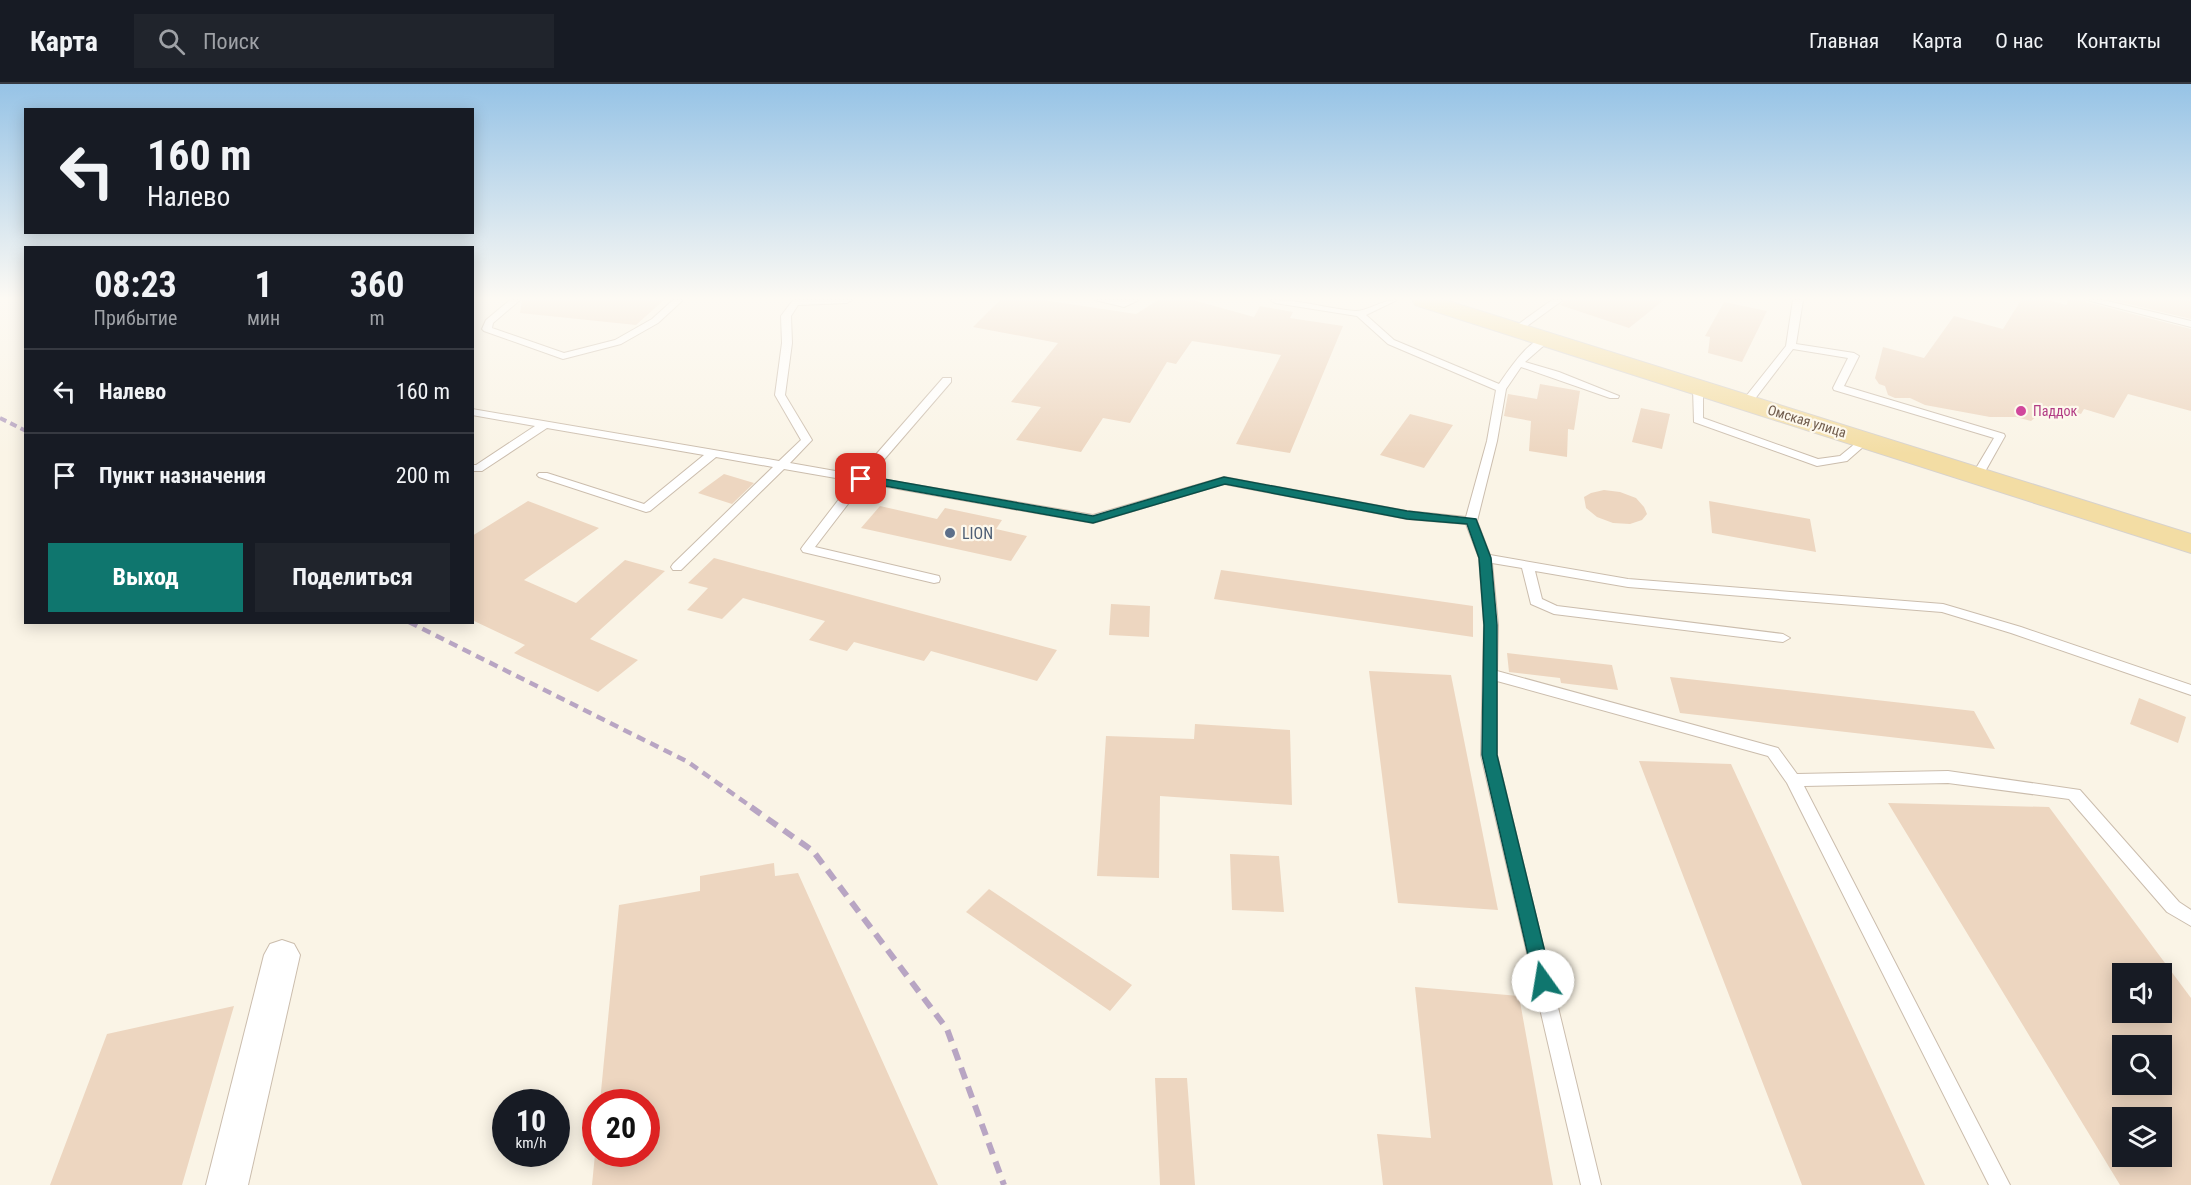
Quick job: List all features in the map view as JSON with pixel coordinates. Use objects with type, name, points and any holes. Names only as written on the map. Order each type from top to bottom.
[{"type":"main road","name":"Омская улица","points":[[1584,351],[2191,544]]},
{"type":"street","points":[[227,1185],[282,955]]},
{"type":"lane","points":[[550,351],[563,356],[581,351]]},
{"type":"lane","points":[[677,567],[783,466],[807,440],[780,395],[786,351]]},
{"type":"lane","points":[[1412,351],[1501,389]]},
{"type":"lane","points":[[1532,351],[1518,363],[1501,389],[1492,441],[1472,521],[1485,558],[1491,625],[1489,755],[1591,1185]]},
{"type":"lane","points":[[1747,402],[1787,351]]},
{"type":"lane","points":[[1825,351],[1854,356],[1838,388],[2000,436],[1978,475]]},
{"type":"lane","points":[[1518,363],[1614,396]]},
{"type":"lane","points":[[934,579],[807,549],[861,479],[947,380]]},
{"type":"lane","points":[[1698,388],[1698,420],[1817,463],[1843,459],[1866,440]]},
{"type":"lane","points":[[474,412],[1093,519],[1224,480],[1407,515],[1472,521]]},
{"type":"lane","points":[[474,469],[478,470],[546,424]]},
{"type":"lane","points":[[543,475],[646,508],[714,453]]},
{"type":"lane","points":[[1485,558],[1628,583],[1943,608],[2016,630],[2191,690]]},
{"type":"lane","points":[[1528,566],[1536,601],[1554,610],[1783,638]]},
{"type":"lane","points":[[1490,674],[1773,752],[1793,780],[2000,1185]]},
{"type":"lane","points":[[1793,780],[1948,777],[2074,794],[2173,907],[2191,919]]},
{"type":"building","points":[[1051,351],[1185,351],[1176,364],[1167,362],[1130,423],[1103,418],[1081,452],[1016,440],[1041,407],[1011,402]]},
{"type":"building","points":[[1258,351],[1332,351],[1290,453],[1236,444],[1281,355]]},
{"type":"building","points":[[1708,351],[1747,351],[1742,362]]},
{"type":"building","points":[[1882,351],[1899,351],[1924,358],[1929,351],[2191,351],[2191,411],[2128,394],[2114,418],[2084,409],[2081,414],[2061,407],[2037,416],[2031,421],[2016,417],[1990,417],[1925,405],[1910,398],[1895,398],[1888,395],[1885,386],[1879,384],[1875,378]]},
{"type":"building","points":[[1540,384],[1580,391],[1574,430],[1568,429],[1567,457],[1529,451],[1531,421],[1504,416],[1508,394],[1537,399]]},
{"type":"building","points":[[1641,408],[1670,414],[1662,449],[1632,442]]},
{"type":"building","points":[[1410,414],[1453,425],[1424,468],[1380,455]]},
{"type":"building","points":[[724,474],[754,483],[732,504],[698,493]]},
{"type":"building","points":[[1604,490],[1620,492],[1636,498],[1647,514],[1642,520],[1630,524],[1613,523],[1597,517],[1586,508],[1584,497]]},
{"type":"building","points":[[528,501],[599,528],[524,580],[576,603],[625,560],[665,571],[590,639],[638,660],[598,692],[514,653],[525,645],[474,621],[474,535]]},
{"type":"building","points":[[1709,501],[1810,519],[1816,552],[1712,533]]},
{"type":"building","points":[[880,506],[937,519],[945,508],[1002,520],[996,529],[1027,536],[1011,561],[861,528]]},
{"type":"building","points":[[714,558],[1057,650],[1037,681],[931,651],[924,661],[854,642],[847,651],[809,640],[825,621],[743,598],[722,619],[687,610],[708,588],[688,583]]},
{"type":"building","points":[[1221,570],[1473,606],[1473,637],[1214,599]]},
{"type":"building","points":[[1111,604],[1150,606],[1149,637],[1109,635]]},
{"type":"building","points":[[1507,653],[1612,665],[1618,690],[1561,683],[1560,678],[1509,672]]},
{"type":"building","points":[[1369,671],[1451,675],[1498,910],[1398,903]]},
{"type":"building","points":[[1670,677],[1974,711],[1995,749],[1680,713]]},
{"type":"building","points":[[2139,698],[2186,717],[2178,743],[2130,724]]},
{"type":"building","points":[[1195,724],[1290,730],[1292,805],[1160,796],[1159,878],[1097,876],[1106,736],[1194,739]]},
{"type":"building","points":[[1639,761],[1731,764],[1925,1185],[1802,1185]]},
{"type":"building","points":[[1888,803],[2049,807],[2165,963],[2112,963],[2112,1023],[2172,1023],[2172,972],[2191,998],[2191,1185],[2120,1185]]},
{"type":"building","points":[[1230,854],[1279,856],[1284,912],[1232,910]]},
{"type":"building","points":[[774,863],[775,876],[798,873],[938,1185],[592,1185],[594,1167],[660,1167],[660,1089],[601,1089],[619,905],[700,891],[700,876]]},
{"type":"building","points":[[989,889],[1132,985],[1110,1011],[966,912]]},
{"type":"building","points":[[1415,987],[1519,996],[1553,1185],[1383,1185],[1377,1134],[1431,1138]]},
{"type":"building","points":[[234,1006],[182,1185],[50,1185],[107,1034]]},
{"type":"building","points":[[1155,1078],[1187,1078],[1195,1185],[1160,1185]]},
{"type":"railway","points":[[0,418],[24,430]]},
{"type":"railway","points":[[413,624],[688,762],[753,808]]},
{"type":"railway","points":[[751,807],[813,851],[947,1029],[1004,1185]]},
{"type":"place","name":"Паддок","points":[[2021,411]]},
{"type":"place","name":"LION","points":[[950,533]]},
{"type":"route","points":[[861,479],[1093,519],[1224,480],[1407,515],[1472,521],[1485,558],[1491,625],[1489,755],[1543,981]]}]
